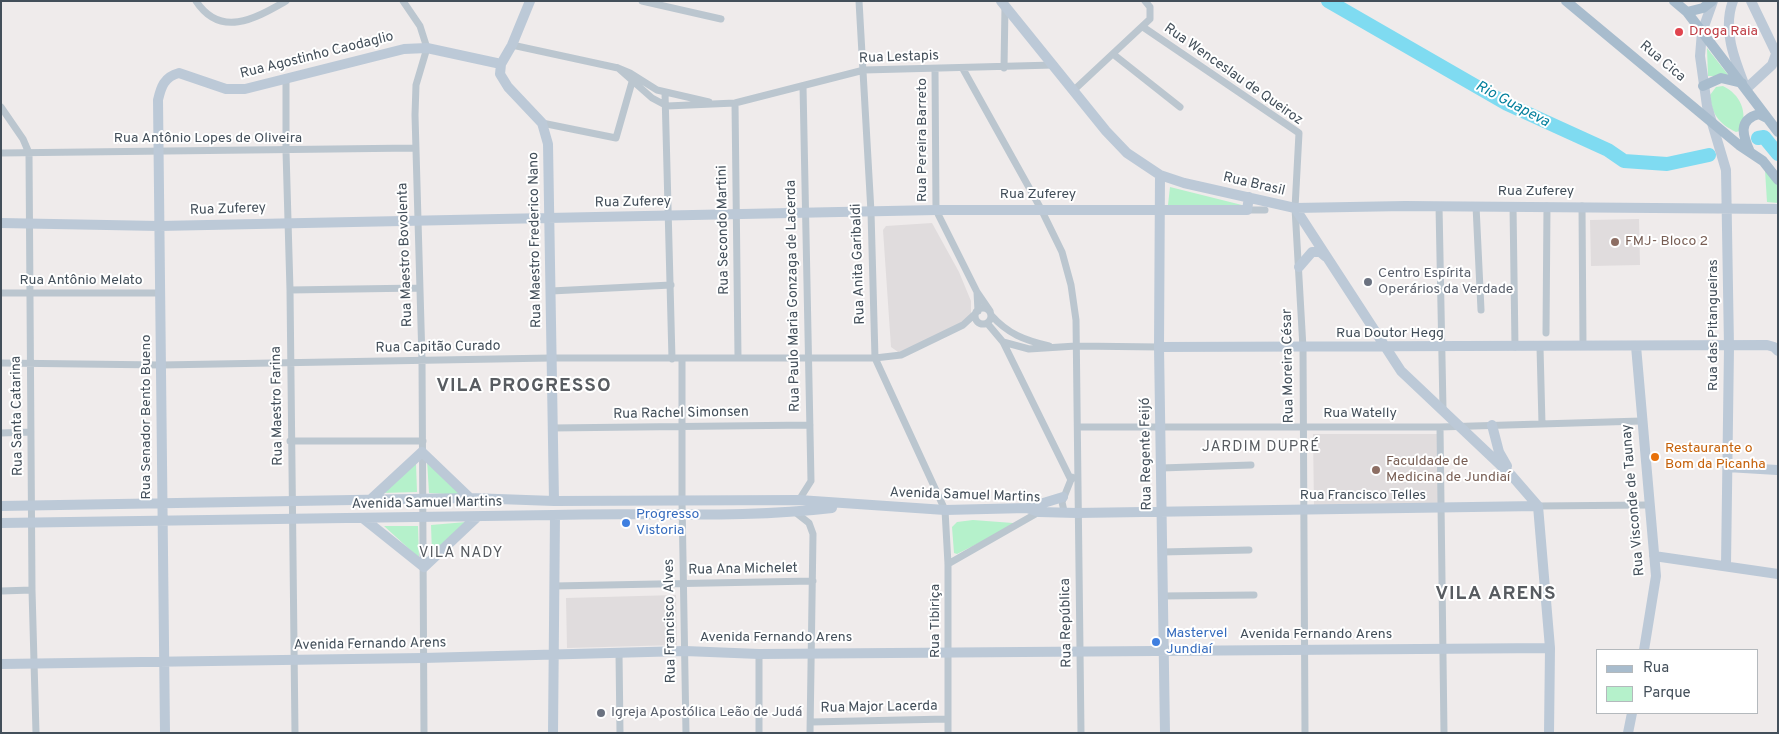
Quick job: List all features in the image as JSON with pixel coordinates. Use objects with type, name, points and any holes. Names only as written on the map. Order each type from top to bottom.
[{"type":"main road","name":"Rua Cica","points":[[1566,1],[1739,145],[1762,161],[1778,180]]},
{"type":"main road","points":[[1674,1],[1687,12],[1778,132]]},
{"type":"main road","points":[[1687,12],[1702,8],[1712,1]]},
{"type":"main road","points":[[1703,86],[1721,78],[1744,86]]},
{"type":"main road","points":[[1750,152],[1743,130],[1746,123],[1750,116],[1759,114],[1767,118]]},
{"type":"street","points":[[196,1],[208,15],[220,21],[233,22],[250,20],[286,1]]},
{"type":"street","points":[[403,1],[420,26],[427,48]]},
{"type":"street","points":[[501,64],[512,45],[530,1]]},
{"type":"street","points":[[642,1],[720,19]]},
{"type":"street","name":"Rua Anita Garibaldi","points":[[859,1],[870,212],[874,358],[945,510]]},
{"type":"street","name":"Rua das Pitangueiras","points":[[1712,1],[1702,32],[1700,56],[1703,86],[1711,122],[1724,160],[1728,208],[1729,347],[1726,565]]},
{"type":"street","points":[[1734,1],[1729,32],[1731,46],[1744,86],[1772,65],[1777,55],[1751,1]]},
{"type":"street","points":[[1003,3],[1004,68]]},
{"type":"street","name":"Rua Brasil","points":[[1003,3],[1055,65],[1106,132],[1127,153],[1160,175],[1184,184],[1295,208],[1401,371],[1512,476]]},
{"type":"street","points":[[1074,90],[1150,19],[1148,4]]},
{"type":"street","name":"Rua Wenceslau de Queiroz","points":[[1143,26],[1299,133],[1295,208]]},
{"type":"street","name":"Rua Lestapis","points":[[512,45],[618,68],[665,93],[719,104]]},
{"type":"street","name":"Rua Agostinho Caodaglio","points":[[158,100],[165,80],[171,75],[179,74],[226,89],[245,90],[404,49],[427,48],[501,64]]},
{"type":"street","name":"Rua Maestro Bovolenta","points":[[424,733],[422,360],[419,221],[415,148],[416,85],[427,48]]},
{"type":"street","points":[[1112,54],[1180,107]]},
{"type":"street","name":"Rua Maestro Frederico Nano","points":[[501,64],[500,74],[508,87],[542,124],[548,144],[554,501]]},
{"type":"street","name":"Rua Lestapis","points":[[667,106],[735,103],[864,70],[1004,68],[1055,65]]},
{"type":"street","points":[[618,68],[652,98],[667,106]]},
{"type":"street","name":"Rua Pereira Barreto","points":[[935,69],[936,210],[977,292],[990,313]]},
{"type":"street","points":[[963,69],[1041,208],[1062,252],[1071,285],[1076,320],[1078,428],[1076,462],[1064,496],[1064,511]]},
{"type":"street","name":"Rua Maestro Farina","points":[[286,80],[295,733]]},
{"type":"street","points":[[542,124],[616,138],[632,82]]},
{"type":"street","name":"Rua Paulo Maria Gonzaga de Lacerda","points":[[798,500],[811,481],[804,212],[803,86]]},
{"type":"street","points":[[665,93],[667,106],[672,358]]},
{"type":"street","name":"Rua Senador Bento Bueno","points":[[158,100],[165,733]]},
{"type":"street","name":"Rua Secondo Martini","points":[[735,103],[738,358]]},
{"type":"street","name":"Rua Santa Catarina","points":[[1,107],[23,139],[28,153],[33,663],[36,733]]},
{"type":"street","name":"Rua Antônio Lopes de Oliveira","points":[[1,153],[415,148]]},
{"type":"street","name":"Rua Regente Feijó","points":[[1160,175],[1160,468],[1165,733]]},
{"type":"street","points":[[1247,210],[1249,197]]},
{"type":"street","points":[[1439,206],[1443,409]]},
{"type":"street","points":[[1476,206],[1481,310]]},
{"type":"street","points":[[1513,206],[1515,347]]},
{"type":"street","points":[[1546,333],[1547,206]]},
{"type":"street","points":[[1582,206],[1584,346]]},
{"type":"street","name":"Rua Zuferey","points":[[1295,208],[1582,206],[1778,209]]},
{"type":"street","name":"Rua Zuferey","points":[[1,223],[158,226],[1041,208],[1265,210]]},
{"type":"street","name":"Rua Moreira César","points":[[1295,208],[1303,348],[1305,733]]},
{"type":"street","points":[[1299,267],[1312,252],[1320,252],[1327,258]]},
{"type":"street","points":[[551,291],[671,285]]},
{"type":"street","points":[[290,290],[419,288]]},
{"type":"street","name":"Rua Pereira Barreto","points":[[977,292],[977,312]]},
{"type":"street","name":"Rua Antônio Melato","points":[[1,293],[160,293]]},
{"type":"street","points":[[963,325],[982,308],[990,313],[984,323]]},
{"type":"street","points":[[977,312],[976,320],[984,323],[1004,342],[1071,480]]},
{"type":"street","name":"Rua Doutor Hegg","points":[[990,313],[1012,334],[1026,341],[1051,346]]},
{"type":"street","points":[[963,325],[984,323]]},
{"type":"street","name":"Rua Capitão Curado","points":[[1,364],[161,365],[551,358],[874,358],[901,355],[963,325]]},
{"type":"street","name":"Rua Doutor Hegg","points":[[1004,342],[1029,348],[1051,346],[1386,348],[1636,346],[1777,348]]},
{"type":"street","name":"Rua Visconde de Taunay","points":[[1636,346],[1648,505],[1656,576],[1644,649]]},
{"type":"street","points":[[1540,347],[1542,424]]},
{"type":"street","name":"Rua Francisco Alves","points":[[682,358],[682,515],[686,733]]},
{"type":"street","name":"Rua Watelly","points":[[1078,428],[1440,427],[1641,421]]},
{"type":"street","points":[[1492,425],[1499,452],[1512,476],[1538,506],[1550,648],[1549,733]]},
{"type":"street","name":"Rua Rachel Simonsen","points":[[552,428],[810,426]]},
{"type":"street","points":[[1440,427],[1443,509],[1444,733]]},
{"type":"street","points":[[1,433],[30,432]]},
{"type":"street","points":[[290,441],[423,441]]},
{"type":"street","points":[[369,501],[422,452],[470,498]]},
{"type":"street","name":"Rua República","points":[[1076,462],[1081,733]]},
{"type":"street","points":[[1160,468],[1251,465]]},
{"type":"street","points":[[1727,467],[1778,470]]},
{"type":"street","points":[[1027,508],[1064,496],[1078,499]]},
{"type":"street","name":"Avenida Samuel Martins","points":[[1,506],[470,498],[554,501],[798,500],[945,510],[1027,508],[1039,512],[1064,511],[1077,513]]},
{"type":"street","points":[[798,500],[795,512],[809,523],[813,534],[813,653],[810,733]]},
{"type":"street","name":"Avenida Samuel Martins","points":[[1,523],[364,519],[555,514],[682,515],[795,512],[852,505]]},
{"type":"street","name":"Rua Francisco Telles","points":[[1077,513],[1648,505]]},
{"type":"street","name":"Rua Tibiriça","points":[[945,510],[948,564],[948,733]]},
{"type":"street","points":[[948,564],[1039,512]]},
{"type":"street","points":[[553,733],[555,514]]},
{"type":"street","points":[[364,519],[424,567],[477,517]]},
{"type":"street","points":[[1162,552],[1249,550]]},
{"type":"street","points":[[1654,556],[1778,574]]},
{"type":"street","name":"Rua Ana Michelet","points":[[554,586],[813,581]]},
{"type":"street","points":[[1,591],[32,590]]},
{"type":"street","points":[[1162,596],[1254,595]]},
{"type":"street","name":"Avenida Fernando Arens","points":[[1,664],[423,658],[685,651],[759,654],[1163,649],[1550,648]]},
{"type":"street","points":[[620,653],[620,733]]},
{"type":"street","points":[[759,654],[759,733]]},
{"type":"street","points":[[1628,733],[1632,714]]},
{"type":"street","name":"Rua Major Lacerda","points":[[811,722],[947,719]]},
{"type":"shaded area","name":"FMJ- Bloco 2","points":[[1639,219],[1640,265],[1591,266],[1590,220]]},
{"type":"shaded area","points":[[932,223],[959,272],[971,301],[971,318],[901,354],[891,347],[883,230],[886,226]]},
{"type":"shaded area","name":"Faculdade de Medicina de Jundiaí","points":[[1313,434],[1438,434],[1438,507],[1314,507]]},
{"type":"shaded area","points":[[676,595],[677,645],[567,648],[566,598]]},
{"type":"green space","points":[[1707,48],[1729,76],[1708,76]]},
{"type":"green space","points":[[1723,86],[1734,94],[1741,105],[1744,118],[1740,131],[1736,132],[1725,125],[1714,113],[1710,95],[1716,87]]},
{"type":"green space","points":[[1765,170],[1778,185],[1778,203],[1767,202]]},
{"type":"green space","points":[[1170,187],[1242,205],[1241,209],[1168,205]]},
{"type":"green space","points":[[427,460],[463,495],[429,493]]},
{"type":"green space","points":[[416,463],[417,492],[381,493]]},
{"type":"green space","points":[[973,520],[1013,523],[1013,526],[957,554],[954,553],[952,527],[957,522]]},
{"type":"green space","points":[[466,522],[432,554],[431,525]]},
{"type":"green space","points":[[384,526],[418,526],[419,558]]},
{"type":"waterway","name":"Rio Guapeva","points":[[1328,1],[1507,104],[1608,150],[1624,161],[1667,164],[1709,155]]},
{"type":"waterway","name":"Rio Guapeva","points":[[1758,138],[1764,137],[1778,154]]},
{"type":"place","name":"Droga Raia","points":[[1679,32]]},
{"type":"place","name":"FMJ- Bloco 2","points":[[1615,242]]},
{"type":"place","name":"Centro Espírita Operários da Verdade","points":[[1368,282]]},
{"type":"place","name":"Restaurante o Bom da Picanha","points":[[1655,457]]},
{"type":"place","name":"Faculdade de Medicina de Jundiaí","points":[[1376,470]]},
{"type":"place","name":"Progresso Vistoria","points":[[626,523]]},
{"type":"place","name":"Mastervel Jundiaí","points":[[1156,642]]},
{"type":"place","name":"Igreja Apostólica Leão de Judá","points":[[601,713]]},
{"type":"district","name":"VILA PROGRESSO","points":[[524,387]]},
{"type":"district","name":"JARDIM DUPRÉ","points":[[1261,448]]},
{"type":"district","name":"VILA NADY","points":[[461,554]]},
{"type":"district","name":"VILA ARENS","points":[[1496,595]]}]
